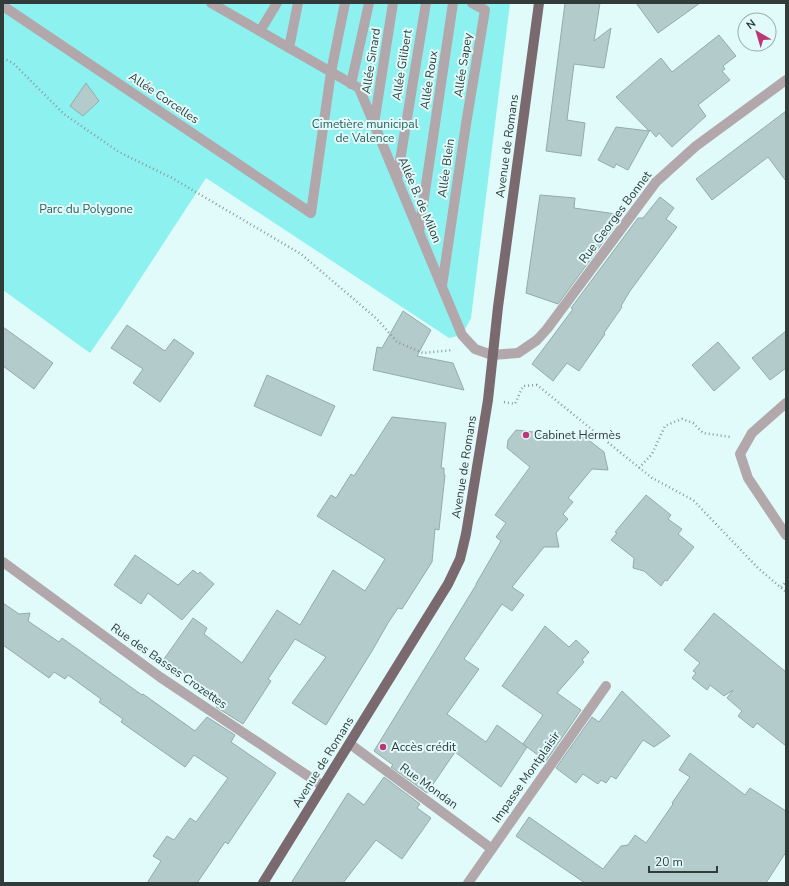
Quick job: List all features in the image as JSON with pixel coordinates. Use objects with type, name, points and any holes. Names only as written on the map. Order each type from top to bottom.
[{"type":"main road","name":"Avenue de Romans","points":[[263,883],[448,584],[460,559],[466,534],[488,400],[498,307],[539,3]]},
{"type":"street","name":"Allée B. de Milon","points":[[211,3],[224,6],[260,31],[359,88],[462,335],[474,349],[492,355]]},
{"type":"street","points":[[260,31],[277,3]]},
{"type":"street","points":[[289,48],[298,3]]},
{"type":"street","points":[[331,72],[345,3]]},
{"type":"street","points":[[351,84],[369,3]]},
{"type":"street","name":"Allée Sinard","points":[[374,124],[393,3]]},
{"type":"street","name":"Allée Gilibert","points":[[397,179],[426,3]]},
{"type":"street","name":"Allée Roux","points":[[419,232],[453,3]]},
{"type":"street","name":"Allée Sapey","points":[[466,124],[485,10],[472,3]]},
{"type":"street","name":"Allée Corcelles","points":[[3,6],[311,212],[331,72]]},
{"type":"street","name":"Rue Georges Bonnet","points":[[492,355],[518,353],[537,340],[547,329],[656,182],[696,146],[786,80]]},
{"type":"street","name":"Allée Blein","points":[[442,287],[466,124]]},
{"type":"street","points":[[786,403],[752,433],[740,454],[748,478],[786,535]]},
{"type":"street","name":"Rue des Basses Crozettes","points":[[3,562],[160,677],[323,786]]},
{"type":"street","name":"Impasse Montplaisir","points":[[468,883],[606,686]]},
{"type":"street","name":"Rue Mondan","points":[[350,744],[492,849]]},
{"type":"path","points":[[3,58],[13,63],[64,114],[119,152],[172,178],[301,254],[377,319],[397,342],[423,353],[449,351]]},
{"type":"path","points":[[488,400],[515,404],[523,386],[537,385],[652,478],[693,500],[758,568],[786,592]]},
{"type":"path","points":[[639,468],[652,454],[665,426],[682,420],[693,423],[703,433],[748,441]]},
{"type":"path","points":[[781,587],[786,582]]},
{"type":"green space","name":"Cimetière municipal de Valence","points":[[3,3],[510,3],[471,318],[462,335],[449,338],[206,178],[120,310],[90,353],[3,290]]},
{"type":"building","points":[[565,3],[600,3],[594,41],[611,28],[604,68],[574,64],[567,120],[585,123],[581,156],[546,151]]},
{"type":"building","points":[[636,3],[700,3],[658,33]]},
{"type":"building","points":[[719,35],[736,56],[723,66],[725,69],[722,71],[730,80],[698,105],[706,116],[672,147],[659,133],[656,137],[650,130],[628,170],[616,164],[614,168],[598,160],[616,127],[649,131],[616,97],[661,58],[672,72]]},
{"type":"building","points":[[86,83],[99,101],[83,116],[70,106]]},
{"type":"building","points":[[786,111],[786,181],[768,157],[712,200],[696,179]]},
{"type":"building","points":[[540,195],[575,198],[574,208],[623,215],[558,304],[526,293]]},
{"type":"building","points":[[660,197],[674,208],[666,219],[677,227],[630,291],[621,306],[622,307],[604,333],[605,334],[579,371],[567,363],[553,381],[532,364],[573,309],[571,308],[638,218],[643,218]]},
{"type":"building","points":[[403,311],[431,330],[417,356],[453,363],[464,390],[373,370],[377,347],[382,348]]},
{"type":"building","points":[[127,325],[165,351],[174,339],[194,353],[160,402],[133,383],[143,369],[111,348]]},
{"type":"building","points":[[3,327],[53,363],[34,389],[3,366]]},
{"type":"building","points":[[786,331],[786,368],[770,380],[752,358]]},
{"type":"building","points":[[718,342],[740,368],[714,391],[692,365]]},
{"type":"building","points":[[267,375],[335,406],[321,436],[254,406]]},
{"type":"building","points":[[392,417],[446,423],[441,468],[444,468],[445,475],[439,530],[435,529],[432,562],[402,609],[398,608],[388,623],[326,725],[292,703],[326,657],[295,639],[268,679],[271,681],[243,724],[216,707],[222,699],[164,659],[193,618],[207,628],[204,634],[242,663],[277,610],[300,625],[333,570],[365,591],[385,559],[317,516],[331,495],[336,498],[351,474],[354,476]]},
{"type":"building","points":[[516,430],[586,438],[604,452],[608,470],[592,469],[568,498],[573,502],[563,514],[568,519],[556,533],[559,547],[544,547],[512,587],[524,595],[512,611],[502,604],[464,659],[479,669],[447,714],[486,742],[497,725],[527,747],[501,787],[455,752],[427,793],[391,767],[393,765],[374,751],[476,585],[501,541],[496,537],[506,523],[495,515],[530,467],[507,448],[508,440]]},
{"type":"building","points":[[646,495],[671,515],[668,519],[682,529],[678,534],[694,547],[667,581],[665,580],[661,586],[644,571],[633,568],[634,558],[611,540],[617,533],[615,532]]},
{"type":"building","points":[[135,555],[178,585],[193,570],[198,574],[200,572],[214,584],[182,620],[148,593],[141,604],[114,585]]},
{"type":"building","points":[[3,603],[19,614],[30,613],[28,621],[59,642],[62,638],[195,731],[207,717],[235,735],[231,742],[276,773],[228,844],[225,842],[197,883],[147,883],[161,861],[153,856],[167,836],[174,840],[190,818],[196,822],[228,778],[194,755],[185,767],[121,722],[123,719],[99,702],[101,699],[68,675],[65,679],[54,672],[49,678],[3,645]]},
{"type":"building","points":[[714,613],[786,672],[786,746],[757,723],[753,728],[738,716],[742,711],[727,698],[733,690],[724,696],[710,685],[707,690],[692,678],[696,673],[693,671],[700,663],[684,650]]},
{"type":"building","points":[[545,626],[569,647],[576,640],[589,652],[582,660],[584,662],[557,693],[581,710],[546,761],[523,744],[543,715],[502,686]]},
{"type":"building","points":[[622,691],[670,736],[654,747],[643,740],[616,779],[611,776],[606,783],[601,780],[598,784],[583,774],[576,783],[556,768],[592,717],[599,722]]},
{"type":"building","points":[[690,753],[745,795],[750,788],[786,811],[786,852],[766,883],[585,883],[516,836],[529,817],[603,869],[621,846],[628,845],[635,835],[646,843],[690,777],[679,770]]},
{"type":"building","points":[[384,777],[420,804],[417,808],[431,818],[402,859],[376,840],[343,883],[291,883],[348,793],[364,805]]},
{"type":"place","name":"Cabinet Hermès","points":[[526,435]]},
{"type":"place","name":"Accès crédit","points":[[383,747]]},
{"type":"park label","name":"Parc du Polygone","points":[[86,209]]}]
